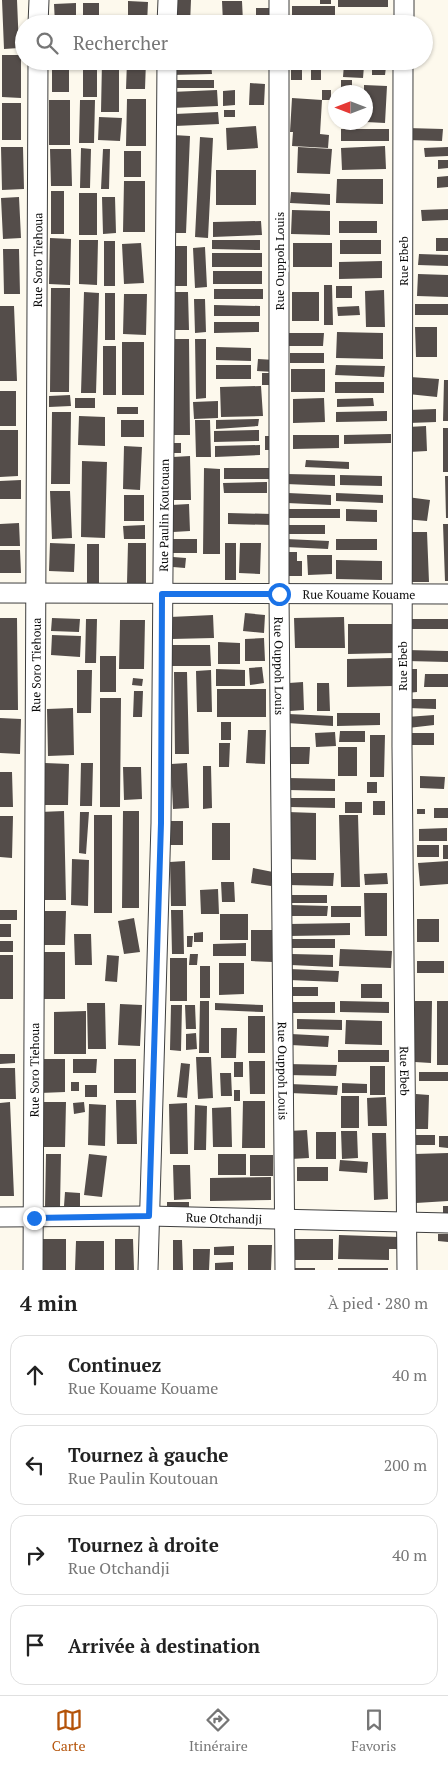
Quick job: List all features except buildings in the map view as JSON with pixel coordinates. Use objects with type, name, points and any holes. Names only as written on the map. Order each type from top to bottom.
[{"type":"street","points":[[38,0],[38,15]]},
{"type":"street","points":[[168,0],[168,15]]},
{"type":"street","points":[[279,0],[279,15]]},
{"type":"street","points":[[404,0],[404,15]]},
{"type":"street","name":"Rue Soro Tiehoua","points":[[33,1270],[38,70]]},
{"type":"street","name":"Rue Paulin Koutouan","points":[[148,1270],[161,823],[167,70]]},
{"type":"street","name":"Rue Ouppoh Louis","points":[[279,70],[279,594],[285,1270]]},
{"type":"street","name":"Rue Ebeb","points":[[403,70],[402,746],[407,1270]]},
{"type":"street","name":"Rue Kouame Kouame","points":[[0,593],[448,594]]},
{"type":"street","name":"Rue Otchandji","points":[[0,1217],[149,1216],[448,1222]]},
{"type":"route","points":[[34,1218],[149,1216],[161,823],[162,594],[279,594]]}]
